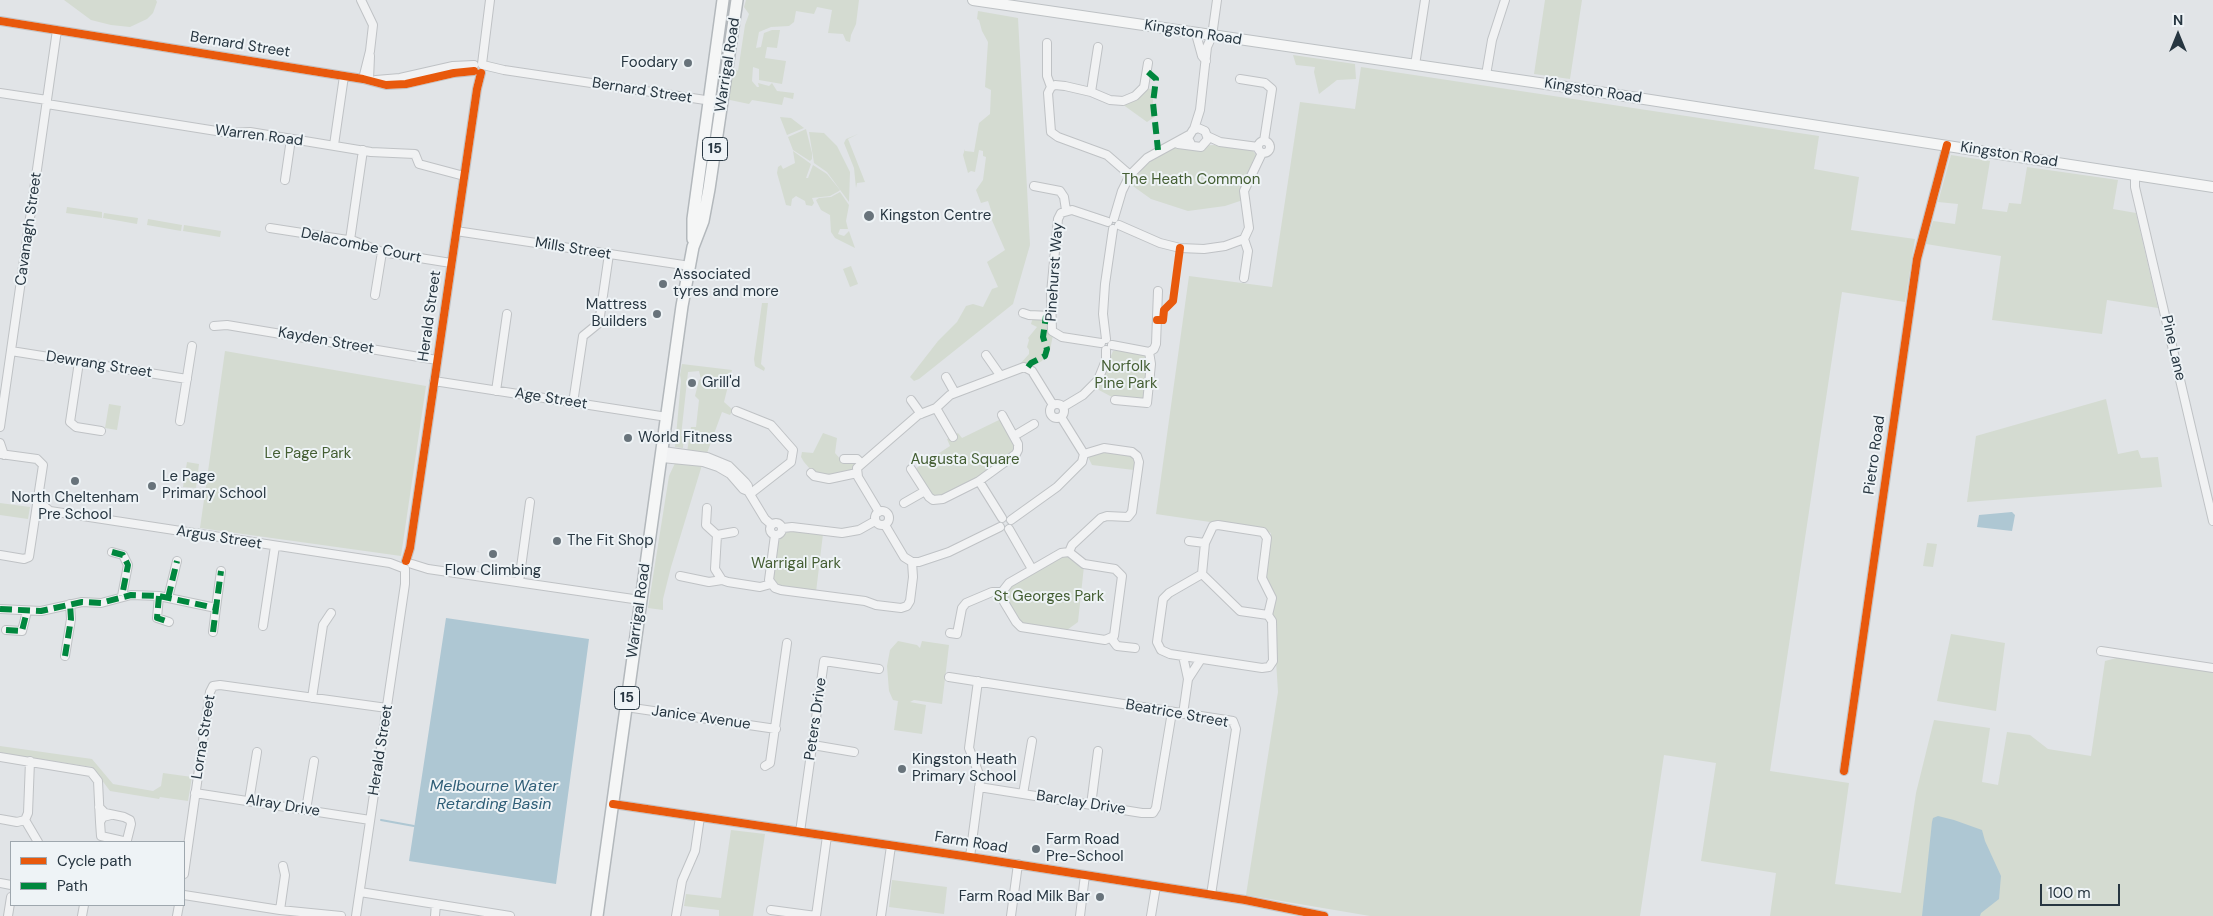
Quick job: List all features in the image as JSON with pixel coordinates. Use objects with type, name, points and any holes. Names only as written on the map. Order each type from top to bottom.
[{"type":"highway","name":"Warrigal Road","points":[[597,916],[640,600],[693,247],[693,219],[723,0]]},
{"type":"highway","name":"Warrigal Road","points":[[693,247],[703,221],[708,195],[737,0]]},
{"type":"main road","name":"Kingston Road","points":[[973,0],[999,2],[1196,34],[1486,75],[2213,187]]},
{"type":"street","points":[[362,0],[373,26],[366,79]]},
{"type":"street","name":"Herald Street","points":[[356,916],[490,0]]},
{"type":"street","points":[[1171,145],[1191,144],[1199,147],[1203,134],[1200,110],[1206,61],[1217,0]]},
{"type":"street","points":[[1415,65],[1425,0]]},
{"type":"street","points":[[1486,75],[1492,40],[1505,0]]},
{"type":"street","name":"Bernard Street","points":[[0,21],[366,79],[400,78],[441,68],[479,68],[504,70],[721,103]]},
{"type":"street","name":"Cavanagh Street","points":[[0,427],[57,30]]},
{"type":"street","points":[[1196,34],[1202,56],[1206,61]]},
{"type":"street","points":[[1047,43],[1047,76],[1051,87]]},
{"type":"street","points":[[1091,92],[1098,46]]},
{"type":"street","points":[[1130,175],[1107,155],[1058,137],[1052,132],[1048,93],[1051,87],[1055,85],[1066,86],[1091,92],[1110,100],[1123,101],[1135,96],[1144,87],[1148,63]]},
{"type":"street","points":[[334,145],[344,76]]},
{"type":"street","points":[[1240,79],[1265,82],[1272,90],[1261,147],[1244,191],[1249,228],[1244,239],[1248,251],[1244,278]]},
{"type":"street","name":"Warren Road","points":[[0,93],[229,133],[250,132],[363,150],[415,154],[419,164],[464,176]]},
{"type":"street","points":[[1063,407],[1083,395],[1095,384],[1106,360],[1111,341],[1103,341],[1104,299],[1116,228],[1119,221],[1111,220],[1130,175],[1147,158],[1189,135],[1203,134],[1220,142],[1261,147]]},
{"type":"street","points":[[1189,135],[1191,144]]},
{"type":"street","points":[[285,180],[291,138]]},
{"type":"street","name":"Pietro Road","points":[[1844,771],[1917,259],[1947,146]]},
{"type":"street","points":[[350,240],[363,150]]},
{"type":"street","name":"Pine Lane","points":[[2135,175],[2135,186],[2213,521]]},
{"type":"street","points":[[1034,186],[1060,191],[1064,197],[1066,210]]},
{"type":"street","name":"Pinehurst Way","points":[[1103,341],[1056,335],[1050,328],[1051,294],[1058,219],[1061,213],[1066,210],[1111,220]]},
{"type":"street","name":"Delacombe Court","points":[[270,228],[350,240],[382,252],[451,263]]},
{"type":"street","points":[[1116,228],[1180,248],[1204,249],[1225,246],[1244,239]]},
{"type":"street","name":"Mills Street","points":[[456,231],[690,266]]},
{"type":"street","points":[[375,295],[382,252]]},
{"type":"street","points":[[573,403],[583,336],[600,323],[609,254]]},
{"type":"street","points":[[1149,352],[1156,344],[1158,291]]},
{"type":"street","points":[[1023,313],[1051,316]]},
{"type":"street","points":[[496,391],[507,314]]},
{"type":"street","name":"Kayden Street","points":[[214,326],[227,324],[437,360]]},
{"type":"street","points":[[180,420],[192,346]]},
{"type":"street","points":[[1109,348],[1149,352]]},
{"type":"street","name":"Dewrang Street","points":[[11,351],[187,379]]},
{"type":"street","points":[[1115,400],[1147,403],[1151,364],[1149,352]]},
{"type":"street","points":[[986,355],[1000,376]]},
{"type":"street","points":[[79,362],[70,422],[76,427],[101,431]]},
{"type":"street","points":[[879,512],[857,473],[857,468],[921,414],[936,408],[944,399],[1020,368],[1029,368],[1053,405]]},
{"type":"street","points":[[946,377],[955,393]]},
{"type":"street","name":"Age Street","points":[[434,381],[667,417]]},
{"type":"street","points":[[911,400],[921,414]]},
{"type":"street","points":[[1053,405],[1058,404],[1063,407]]},
{"type":"street","points":[[1053,405],[1050,410],[1051,415],[1056,418],[1061,417]]},
{"type":"street","points":[[1061,417],[1064,412],[1063,407]]},
{"type":"street","points":[[936,408],[953,437]]},
{"type":"street","points":[[736,412],[771,425],[793,451],[791,462],[749,493]]},
{"type":"street","points":[[911,469],[929,497],[938,500],[979,482],[1016,454],[1018,447],[1002,415]]},
{"type":"street","points":[[1011,520],[1057,487],[1082,462],[1084,454],[1061,417]]},
{"type":"street","points":[[1014,436],[1034,424]]},
{"type":"street","points":[[0,443],[2,454],[37,460],[42,463],[30,557],[24,559],[0,555]]},
{"type":"street","points":[[1069,552],[1072,544],[1101,518],[1107,516],[1128,517],[1132,512],[1139,462],[1138,456],[1132,452],[1104,448],[1084,454]]},
{"type":"street","points":[[662,455],[703,462],[718,467],[730,474],[749,493],[765,519],[772,525]]},
{"type":"street","points":[[844,459],[857,460],[861,463]]},
{"type":"street","points":[[811,473],[814,476],[828,479],[857,473]]},
{"type":"street","points":[[979,482],[1002,518]]},
{"type":"street","points":[[904,503],[925,491]]},
{"type":"street","points":[[36,518],[50,511],[38,501]]},
{"type":"street","points":[[519,582],[530,502]]},
{"type":"street","points":[[707,508],[706,525],[717,535]]},
{"type":"street","name":"Argus Street","points":[[50,511],[640,600]]},
{"type":"street","points":[[879,512],[885,512],[888,515],[889,521],[885,525],[878,525],[875,521],[875,516],[879,512]]},
{"type":"street","points":[[1002,518],[1006,517],[1011,520]]},
{"type":"street","points":[[1000,527],[999,523],[1002,518]]},
{"type":"street","points":[[1009,529],[1012,525],[1011,520]]},
{"type":"street","points":[[782,528],[792,527],[842,533],[859,530],[875,521]]},
{"type":"street","points":[[778,523],[782,528],[781,534],[775,535],[770,531],[772,525],[778,523]]},
{"type":"street","points":[[885,525],[904,556],[912,562],[919,562],[949,552],[1000,527]]},
{"type":"street","points":[[1218,525],[1266,534],[1262,578],[1272,598],[1268,615],[1272,621],[1273,661],[1269,667],[1262,668],[1201,659],[1170,654],[1161,650],[1157,642],[1163,599],[1169,593],[1202,574],[1205,544],[1210,528],[1218,525]]},
{"type":"street","points":[[1000,527],[1004,530],[1009,529]]},
{"type":"street","points":[[1009,529],[1032,569]]},
{"type":"street","points":[[717,535],[734,532]]},
{"type":"street","points":[[717,535],[715,569],[722,580]]},
{"type":"street","points":[[770,584],[769,575],[775,535]]},
{"type":"street","points":[[1189,541],[1205,544]]},
{"type":"street","points":[[263,626],[275,546]]},
{"type":"street","points":[[112,552],[123,555],[128,565],[122,596]]},
{"type":"street","points":[[1069,552],[1084,564],[1115,569],[1122,576],[1114,636],[1111,638],[1105,640],[1021,627],[1013,618],[1004,602],[1002,592],[1009,583],[1061,553],[1069,552]]},
{"type":"street","points":[[168,598],[177,561]]},
{"type":"street","points":[[770,584],[780,590],[865,601],[876,605],[901,608],[907,606],[910,601],[913,577],[912,562]]},
{"type":"street","points":[[213,632],[222,571]]},
{"type":"street","points":[[1202,574],[1240,611],[1268,615]]},
{"type":"street","points":[[680,576],[709,582],[722,580],[760,588],[770,584]]},
{"type":"street","points":[[954,635],[962,608],[966,603],[992,592],[1002,592]]},
{"type":"street","points":[[0,609],[41,611],[82,602],[101,603],[122,596],[159,596],[216,608]]},
{"type":"street","points":[[159,596],[157,618],[169,622]]},
{"type":"street","points":[[65,656],[71,619],[70,604]]},
{"type":"street","points":[[6,630],[22,631],[27,611]]},
{"type":"street","points":[[312,698],[323,625],[332,613]]},
{"type":"street","points":[[1111,638],[1117,646],[1135,648]]},
{"type":"street","points":[[765,766],[770,764],[787,643]]},
{"type":"street","points":[[2101,651],[2213,668]]},
{"type":"street","points":[[1183,656],[1188,679],[1183,714]]},
{"type":"street","points":[[1188,679],[1201,659]]},
{"type":"street","name":"Peters Drive","points":[[800,832],[824,661],[879,669]]},
{"type":"street","name":"Beatrice Street","points":[[949,677],[1230,721],[1236,725],[1211,895]]},
{"type":"street","points":[[970,857],[980,788],[979,774],[969,748],[978,681]]},
{"type":"street","name":"Lorna Street","points":[[185,867],[210,692],[213,686],[220,684],[387,708]]},
{"type":"street","name":"Janice Avenue","points":[[626,707],[776,729]]},
{"type":"street","name":"Barclay Drive","points":[[980,788],[1155,815],[1172,712]]},
{"type":"street","points":[[1024,794],[1032,741]]},
{"type":"street","points":[[813,745],[854,752]]},
{"type":"street","points":[[1090,805],[1098,751]]},
{"type":"street","points":[[249,801],[257,752]]},
{"type":"street","points":[[0,757],[91,772],[98,781],[99,807],[100,822],[102,837],[127,840],[131,824],[130,820],[103,812],[99,807]]},
{"type":"street","points":[[25,820],[28,813],[30,761]]},
{"type":"street","points":[[306,810],[314,761]]},
{"type":"street","name":"Alray Drive","points":[[196,793],[370,820]]},
{"type":"street","name":"Farm Road","points":[[613,804],[1018,864],[1211,895],[1282,912],[1324,916]]},
{"type":"street","points":[[100,822],[103,817],[111,815]]},
{"type":"street","points":[[676,916],[682,881],[695,851],[700,817]]},
{"type":"street","points":[[0,819],[17,822],[25,820]]},
{"type":"street","points":[[25,820],[37,841]]},
{"type":"street","points":[[771,910],[816,916],[827,836]]},
{"type":"street","points":[[881,916],[891,846]]},
{"type":"street","points":[[1011,916],[1018,864]]},
{"type":"street","points":[[280,910],[285,875],[283,866]]},
{"type":"street","points":[[1080,916],[1085,875]]},
{"type":"street","points":[[1151,916],[1156,886]]},
{"type":"street","points":[[360,892],[510,916]]},
{"type":"street","points":[[185,895],[280,910],[342,916]]},
{"type":"street","points":[[8,916],[10,903]]},
{"type":"street","points":[[435,916],[436,904]]},
{"type":"green space","points":[[64,0],[156,0],[157,2],[153,13],[147,19],[130,27],[91,20]]},
{"type":"green space","points":[[746,0],[859,0],[856,24],[850,42],[846,41],[843,34],[828,33],[832,10],[817,7],[814,14],[796,11],[794,22],[789,26],[771,27],[759,32],[756,48],[761,47],[764,33],[780,30],[777,48],[767,47],[765,58],[786,61],[782,84],[759,80],[759,69],[753,67],[752,81],[757,87],[759,87],[758,83],[769,86],[772,83],[777,91],[794,93],[793,99],[784,97],[782,105],[752,100],[749,104],[730,100],[729,98],[733,67],[738,71],[745,25],[749,14],[744,7]]},
{"type":"green space","points":[[1545,0],[1582,0],[1570,79],[1534,74]]},
{"type":"green space","points":[[978,11],[1018,18],[1030,245],[1013,304],[914,381],[910,377],[938,341],[957,322],[966,306],[973,304],[983,307],[992,289],[998,287],[987,262],[1005,250],[991,218],[993,216],[988,201],[981,203],[976,190],[983,180],[986,157],[983,156],[983,151],[979,150],[975,172],[971,171],[968,173],[963,155],[965,149],[965,151],[974,152],[979,123],[990,114],[991,90],[985,87],[988,42],[977,19]]},
{"type":"green space","points":[[1293,55],[1355,64],[1356,79],[1337,80],[1319,94],[1314,72],[1315,67],[1296,65]]},
{"type":"green space","points":[[1361,67],[1819,136],[1814,169],[1859,177],[1851,230],[1915,239],[1905,302],[1842,292],[1770,771],[1849,783],[1835,884],[1901,893],[1916,793],[1934,720],[1990,728],[1982,782],[1998,785],[2007,732],[2030,735],[2048,749],[2091,756],[2105,661],[2120,657],[2213,672],[2213,916],[1770,916],[1776,873],[1701,861],[1716,763],[1664,755],[1640,916],[1370,916],[1246,895],[1278,692],[1273,614],[1266,581],[1271,533],[1264,530],[1156,514],[1189,276],[1272,287],[1300,102],[1355,109]]},
{"type":"green space","points":[[1147,88],[1153,90],[1156,116],[1147,122],[1122,104],[1139,98]]},
{"type":"green space","points":[[780,117],[791,118],[804,128],[787,135]]},
{"type":"green space","points":[[806,129],[812,153],[810,161],[793,150],[788,137]]},
{"type":"green space","points":[[809,132],[824,133],[837,146],[850,172],[849,202],[827,172],[814,163]]},
{"type":"green space","points":[[858,134],[848,139],[865,182],[857,183],[856,188],[854,168],[844,143],[846,139]]},
{"type":"green space","name":"The Heath Common","points":[[1214,145],[1252,150],[1257,156],[1252,170],[1242,182],[1241,194],[1243,200],[1225,206],[1188,211],[1151,199],[1130,184],[1138,172],[1160,153],[1177,147]]},
{"type":"green space","points":[[793,151],[811,164],[806,178],[808,178],[813,165],[827,174],[840,190],[830,196],[812,198],[814,203],[812,206],[806,205],[805,201],[796,196],[792,199],[791,206],[786,205],[777,173],[778,167],[781,165],[783,169],[795,163]]},
{"type":"green space","points":[[1951,155],[1990,161],[1982,209],[2007,212],[2009,203],[2021,204],[2027,167],[2118,180],[2113,209],[2136,213],[2158,308],[2107,300],[2102,334],[1992,320],[2001,256],[1926,244],[1933,221],[1955,224],[1958,204],[1938,202]]},
{"type":"green space","points":[[840,192],[849,205],[846,221],[848,229],[840,229],[838,234],[844,236],[849,231],[855,248],[835,238],[831,232],[830,215],[821,210],[816,200],[831,197]]},
{"type":"green space","points":[[67,207],[102,212],[102,218],[66,213]]},
{"type":"green space","points":[[104,213],[138,218],[137,224],[103,218]]},
{"type":"green space","points":[[148,219],[182,225],[181,231],[147,225]]},
{"type":"green space","points":[[184,225],[221,231],[220,237],[183,231]]},
{"type":"green space","points":[[851,266],[858,284],[850,287],[843,269]]},
{"type":"green space","points":[[762,303],[768,303],[761,364],[765,368],[764,371],[755,366],[754,359]]},
{"type":"green space","points":[[1033,317],[1048,318],[1049,331],[1053,335],[1050,350],[1042,361],[1031,367],[1020,364],[1029,354],[1027,347],[1028,338],[1037,327],[1031,324]]},
{"type":"green space","name":"Norfolk Pine Park","points":[[1122,350],[1146,353],[1148,356],[1144,399],[1112,397],[1097,389],[1113,351]]},
{"type":"green space","name":"Le Page Park","points":[[225,351],[426,386],[401,556],[200,528]]},
{"type":"green space","points":[[682,364],[732,370],[724,402],[733,410],[730,415],[722,412],[706,456],[687,452],[691,427],[696,427],[699,400],[695,396],[699,380],[701,379],[699,371],[688,372],[681,436],[684,437],[683,448],[675,447]]},
{"type":"green space","points":[[2106,399],[2118,454],[2138,450],[2141,458],[2158,457],[2162,487],[1967,502],[1976,436]]},
{"type":"green space","points":[[109,404],[121,406],[117,430],[105,428]]},
{"type":"green space","name":"Augusta Square","points":[[1001,419],[1015,445],[1015,452],[969,482],[938,498],[930,496],[915,469],[950,446],[947,439],[958,433],[962,438]]},
{"type":"green space","points":[[823,433],[837,438],[835,453],[842,461],[855,462],[854,471],[839,475],[820,475],[811,470],[804,462],[801,457],[802,452],[813,453]]},
{"type":"green space","points":[[1101,450],[1132,455],[1136,462],[1134,470],[1092,465],[1088,457]]},
{"type":"green space","points":[[187,462],[199,464],[196,488],[183,487]]},
{"type":"green space","points":[[675,463],[702,465],[671,567],[663,599],[663,610],[648,608],[669,476]]},
{"type":"green space","points":[[0,503],[30,507],[28,519],[0,515]]},
{"type":"green space","name":"Warrigal Park","points":[[791,530],[823,534],[816,592],[781,587],[772,582],[777,544],[782,536]]},
{"type":"green space","points":[[1927,543],[1937,544],[1933,567],[1923,566]]},
{"type":"green space","name":"St Georges Park","points":[[1067,553],[1084,566],[1078,622],[1067,630],[1021,623],[1008,605],[1005,592],[1006,587]]},
{"type":"green space","points":[[1951,634],[2005,643],[1996,711],[1937,701]]},
{"type":"green space","points":[[898,641],[917,645],[920,648],[922,641],[949,645],[942,704],[914,700],[910,702],[926,705],[922,734],[894,730],[898,701],[893,700],[889,691],[887,666],[890,650]]},
{"type":"green space","points":[[0,746],[92,759],[113,784],[153,791],[161,786],[163,773],[192,777],[188,801],[160,797],[159,799],[110,791],[92,767],[0,753]]},
{"type":"green space","points":[[731,830],[765,834],[753,916],[719,916],[719,910],[684,906],[686,894],[721,898]]},
{"type":"green space","points":[[892,880],[947,887],[944,914],[889,907]]},
{"type":"water","points":[[2012,512],[2015,515],[2012,531],[1977,527],[1979,515]]},
{"type":"water","name":"Melbourne Water Retarding Basin","points":[[446,618],[589,639],[556,884],[409,861]]},
{"type":"water","points":[[1938,816],[1982,830],[2001,876],[1999,899],[1981,913],[1980,916],[1922,916],[1932,822],[1933,818]]},
{"type":"waterway","points":[[381,820],[414,826]]},
{"type":"marked path","points":[[1148,72],[1156,79],[1153,103],[1158,150]]},
{"type":"marked path","points":[[1028,367],[1031,363],[1045,356],[1047,349],[1043,337],[1046,316]]},
{"type":"marked path","points":[[112,552],[123,555],[128,565],[122,596]]},
{"type":"marked path","points":[[168,598],[177,561]]},
{"type":"marked path","points":[[0,609],[41,611],[82,602],[101,603],[131,595],[159,596],[216,608],[221,571]]},
{"type":"marked path","points":[[159,596],[157,618],[169,622]]},
{"type":"marked path","points":[[65,656],[71,619],[70,604]]},
{"type":"marked path","points":[[213,632],[216,608]]},
{"type":"marked path","points":[[6,630],[22,631],[27,611]]},
{"type":"cycle path","points":[[0,21],[363,79],[386,85],[406,84],[454,73],[474,71]]},
{"type":"cycle path","points":[[406,561],[410,548],[477,89],[481,73]]},
{"type":"cycle path","points":[[1844,771],[1917,259],[1947,145]]},
{"type":"cycle path","points":[[1157,320],[1163,320],[1164,310],[1173,301],[1180,248]]},
{"type":"cycle path","points":[[613,804],[1245,900],[1324,916]]},
{"type":"place","name":"Foodary","points":[[688,63]]},
{"type":"place","name":"Kingston Centre","points":[[869,216]]},
{"type":"place","name":"Associated tyres and more","points":[[663,284]]},
{"type":"place","name":"Mattress Builders","points":[[657,314]]},
{"type":"place","name":"Grill'd","points":[[692,383]]},
{"type":"place","name":"World Fitness","points":[[628,438]]},
{"type":"place","name":"North Cheltenham Pre School","points":[[75,481]]},
{"type":"place","name":"Le Page Primary School","points":[[152,486]]},
{"type":"place","name":"The Fit Shop","points":[[557,541]]},
{"type":"place","name":"Flow Climbing","points":[[493,554]]},
{"type":"place","name":"Kingston Heath Primary School","points":[[902,769]]},
{"type":"place","name":"Farm Road Pre-School","points":[[1036,849]]},
{"type":"place","name":"Farm Road Milk Bar","points":[[1100,897]]}]
